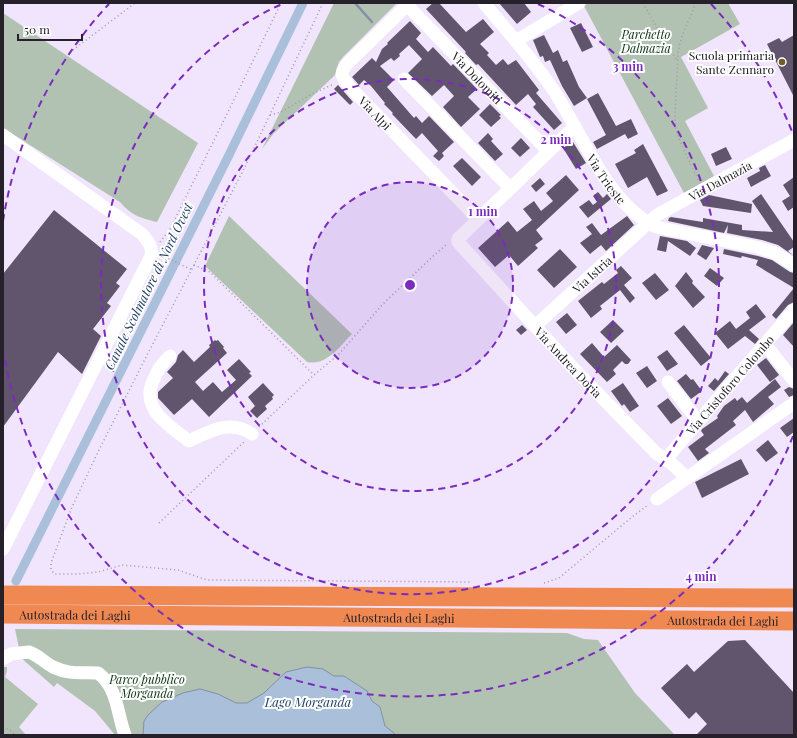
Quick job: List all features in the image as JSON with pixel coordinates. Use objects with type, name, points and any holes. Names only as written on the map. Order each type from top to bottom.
[{"type":"highway","name":"Autostrada dei Laghi","points":[[3,595],[794,598]]},
{"type":"highway","name":"Autostrada dei Laghi","points":[[3,614],[794,621]]},
{"type":"street","name":"Via Trieste","points":[[484,3],[552,87],[611,186],[631,210],[656,227],[772,251],[794,265]]},
{"type":"street","points":[[516,41],[579,3]]},
{"type":"street","points":[[343,79],[341,73],[343,69],[408,4]]},
{"type":"street","name":"Via Dolomiti","points":[[408,4],[548,151]]},
{"type":"street","name":"Via Alpi","points":[[343,79],[478,219]]},
{"type":"street","points":[[404,79],[510,188]]},
{"type":"street","points":[[458,239],[575,126]]},
{"type":"street","points":[[3,135],[142,234],[158,253],[151,256],[3,549]]},
{"type":"street","name":"Via Dalmazia","points":[[649,223],[657,215],[669,208],[794,140]]},
{"type":"street","name":"Via Istria","points":[[535,326],[649,223]]},
{"type":"street","name":"Via Andrea Doria","points":[[458,239],[458,242],[463,249],[576,371],[656,453],[666,459],[687,478]]},
{"type":"street","name":"Via Cristoforo Colombo","points":[[666,459],[794,310]]},
{"type":"street","points":[[765,344],[794,381]]},
{"type":"street","points":[[170,356],[160,366],[149,393],[150,401],[158,416],[189,441],[212,430],[233,426],[252,434]]},
{"type":"street","points":[[668,382],[698,421]]},
{"type":"street","points":[[657,499],[794,403]]},
{"type":"street","points":[[3,658],[11,654],[29,652],[52,666],[66,672],[75,674],[98,673],[104,678],[114,694],[125,735]]},
{"type":"path","points":[[73,50],[135,3]]},
{"type":"path","points":[[192,270],[158,253],[281,3]]},
{"type":"path","points":[[323,3],[270,115],[192,270],[145,359],[76,500],[51,563],[51,570],[55,574],[77,574],[98,572],[122,565],[178,570],[207,580],[474,582]]},
{"type":"path","points":[[643,3],[674,56],[678,60]]},
{"type":"path","points":[[696,3],[681,41],[678,60],[676,129],[683,150],[699,183]]},
{"type":"path","points":[[270,115],[281,112],[312,94],[343,79]]},
{"type":"path","points":[[159,523],[314,375],[338,355],[382,305],[427,262],[448,244],[458,239]]},
{"type":"path","points":[[194,265],[210,272],[314,375]]},
{"type":"path","points":[[544,583],[559,578],[632,516],[657,499]]},
{"type":"path","points":[[3,727],[10,730],[15,735]]},
{"type":"green space","points":[[334,3],[397,3],[344,56],[339,62],[335,75],[274,133],[262,149]]},
{"type":"green space","name":"Parchetto Dalmazia","points":[[588,3],[728,3],[740,24],[681,57],[708,108],[685,121],[714,176],[684,193],[584,6]]},
{"type":"green space","points":[[3,13],[198,143],[157,222],[132,213],[120,202],[3,128]]},
{"type":"green space","points":[[229,216],[352,334],[327,358],[321,361],[307,362],[205,266]]},
{"type":"green space","name":"Parco pubblico Morganda","points":[[15,629],[567,633],[584,639],[598,640],[635,693],[675,735],[115,735],[95,711],[57,683],[54,687],[21,658]]},
{"type":"green space","points":[[3,667],[7,667],[5,677],[38,704],[19,727],[26,735],[3,735]]},
{"type":"water","name":"Lago Morganda","points":[[307,667],[323,669],[334,676],[344,676],[367,691],[372,701],[380,707],[385,726],[394,733],[394,735],[143,735],[144,721],[148,715],[162,702],[183,693],[200,689],[218,694],[236,703],[247,703],[264,693],[286,672]]},
{"type":"building","points":[[433,3],[439,3],[466,32],[483,19],[494,32],[480,44],[489,53],[487,55],[496,65],[503,59],[508,65],[516,60],[539,90],[536,93],[562,123],[554,130],[533,107],[536,104],[528,94],[516,105],[478,64],[476,65],[426,9]]},
{"type":"building","points":[[499,3],[524,3],[531,12],[517,24]]},
{"type":"building","points":[[410,21],[421,33],[416,39],[428,52],[433,47],[451,66],[453,64],[477,89],[468,97],[480,109],[461,127],[443,107],[454,96],[444,85],[432,96],[408,73],[422,59],[409,45],[394,61],[391,58],[380,66],[394,80],[387,87],[414,118],[416,116],[422,123],[429,116],[454,142],[442,153],[444,156],[439,161],[433,156],[438,151],[422,133],[416,139],[392,114],[393,113],[384,104],[385,103],[371,86],[364,80],[359,85],[352,77],[372,58],[376,62],[382,49]]},
{"type":"building","points":[[581,23],[593,47],[582,52],[570,28]]},
{"type":"building","points":[[544,35],[553,53],[558,50],[563,62],[567,60],[579,87],[587,98],[574,106],[562,86],[550,60],[545,62],[543,56],[540,57],[533,40]]},
{"type":"building","points":[[794,35],[794,97],[767,44],[779,38],[782,42]]},
{"type":"building","points":[[338,85],[353,102],[350,105],[334,89]]},
{"type":"building","points":[[598,93],[616,126],[631,119],[638,134],[628,139],[625,134],[597,149],[593,142],[606,135],[587,99]]},
{"type":"building","points":[[490,104],[501,115],[499,116],[501,118],[491,127],[479,115]]},
{"type":"building","points":[[488,133],[493,139],[491,141],[503,154],[495,161],[478,143]]},
{"type":"building","points":[[521,138],[530,148],[520,157],[511,148]]},
{"type":"building","points":[[573,142],[586,163],[576,169],[563,148]]},
{"type":"building","points":[[643,144],[668,191],[657,196],[647,177],[628,188],[615,164],[636,153],[634,150]]},
{"type":"building","points":[[726,147],[732,159],[716,166],[711,154]]},
{"type":"building","points":[[462,158],[481,177],[472,186],[453,166]]},
{"type":"building","points":[[765,165],[771,176],[751,187],[747,178],[760,171],[759,168]]},
{"type":"building","points":[[566,175],[579,190],[536,230],[543,239],[535,245],[538,248],[518,266],[509,255],[495,267],[478,248],[508,221],[517,232],[532,220],[523,209],[534,201],[541,211],[553,201],[546,193]]},
{"type":"building","points":[[794,177],[794,207],[788,211],[782,201],[790,196],[783,185]]},
{"type":"building","points":[[540,178],[545,184],[536,192],[531,186]]},
{"type":"building","points":[[598,192],[603,198],[607,194],[611,199],[588,218],[579,207],[589,200],[593,205],[597,202],[593,196]]},
{"type":"building","points":[[761,194],[794,242],[794,247],[788,251],[794,256],[778,245],[762,240],[727,233],[728,225],[724,233],[668,221],[671,217],[703,222],[703,218],[742,225],[742,230],[773,232],[752,201]]},
{"type":"building","points":[[709,195],[752,204],[751,213],[703,206],[700,200]]},
{"type":"building","points":[[54,210],[127,269],[116,283],[120,286],[107,303],[111,306],[93,329],[101,336],[82,374],[58,352],[3,427],[3,274]]},
{"type":"building","points":[[627,216],[634,225],[606,251],[601,245],[590,254],[580,243],[592,234],[586,227],[592,223],[601,235]]},
{"type":"building","points":[[660,236],[687,241],[696,248],[690,256],[668,241],[666,252],[657,250]]},
{"type":"building","points":[[702,245],[714,248],[706,260],[697,254]]},
{"type":"building","points":[[560,249],[577,267],[554,288],[537,270]]},
{"type":"building","points":[[724,249],[772,260],[794,273],[794,288],[756,265],[758,260],[742,256],[741,258],[723,254]]},
{"type":"building","points":[[621,266],[632,278],[624,285],[635,298],[630,303],[620,290],[600,306],[602,309],[591,318],[578,301],[602,282],[604,284],[618,273],[616,270]]},
{"type":"building","points":[[710,268],[724,278],[717,286],[704,276]]},
{"type":"building","points":[[686,272],[693,281],[692,283],[705,297],[693,308],[675,286]]},
{"type":"building","points":[[655,273],[669,290],[656,300],[642,283]]},
{"type":"building","points":[[794,288],[794,302],[788,305],[776,319],[772,315]]},
{"type":"building","points":[[756,304],[766,317],[749,330],[759,339],[755,344],[745,336],[728,349],[715,333],[730,321],[736,329],[750,318],[746,312]]},
{"type":"building","points":[[567,313],[577,325],[566,334],[556,322]]},
{"type":"building","points":[[613,320],[624,331],[611,343],[600,332]]},
{"type":"building","points":[[794,322],[794,347],[783,335]]},
{"type":"building","points":[[522,325],[527,330],[521,335],[516,330]]},
{"type":"building","points":[[684,325],[711,358],[701,366],[674,333]]},
{"type":"building","points":[[215,340],[218,340],[227,353],[195,382],[203,391],[213,382],[222,392],[236,380],[227,370],[239,359],[251,372],[249,373],[252,376],[209,417],[192,399],[174,415],[158,398],[158,392],[173,378],[167,372],[176,362],[178,355],[183,350],[194,362],[210,347],[209,345]]},
{"type":"building","points":[[592,343],[604,357],[617,345],[631,360],[628,364],[625,364],[622,361],[613,370],[616,374],[607,382],[580,354]]},
{"type":"building","points":[[667,350],[678,364],[667,371],[657,357]]},
{"type":"building","points":[[766,358],[779,375],[770,382],[757,365]]},
{"type":"building","points":[[647,366],[657,381],[647,388],[636,373]]},
{"type":"building","points":[[725,371],[729,374],[714,391],[708,386],[715,378],[718,381]]},
{"type":"building","points":[[686,374],[691,380],[693,379],[702,391],[691,399],[677,381]]},
{"type":"building","points":[[775,379],[781,387],[768,397],[774,404],[753,422],[745,410],[733,421],[736,425],[705,449],[709,453],[698,461],[688,447],[704,435],[701,431],[702,429],[718,418],[717,416],[724,406],[735,398],[737,401],[742,397],[747,403]]},
{"type":"building","points":[[263,383],[274,395],[272,397],[273,399],[265,406],[267,409],[257,418],[250,411],[255,406],[248,397]]},
{"type":"building","points":[[623,383],[639,406],[630,412],[624,404],[622,406],[611,391]]},
{"type":"building","points":[[789,387],[794,389],[794,395],[789,397],[784,390]]},
{"type":"building","points":[[668,398],[682,416],[671,424],[657,406]]},
{"type":"building","points":[[794,418],[794,432],[787,437],[780,428]]},
{"type":"building","points":[[768,440],[778,453],[766,462],[756,450]]},
{"type":"building","points":[[741,459],[749,474],[702,498],[695,482]]},
{"type":"building","points":[[745,640],[794,693],[794,735],[696,735],[707,724],[696,712],[689,719],[661,688],[687,664],[694,672],[728,641]]},
{"type":"waterway","name":"Canale Scolmatore di Nord Ovest","points":[[16,581],[229,155],[303,3]]},
{"type":"waterway","points":[[355,3],[372,22]]},
{"type":"place","name":"Scuola primaria Sante Zennaro","points":[[782,62]]}]
